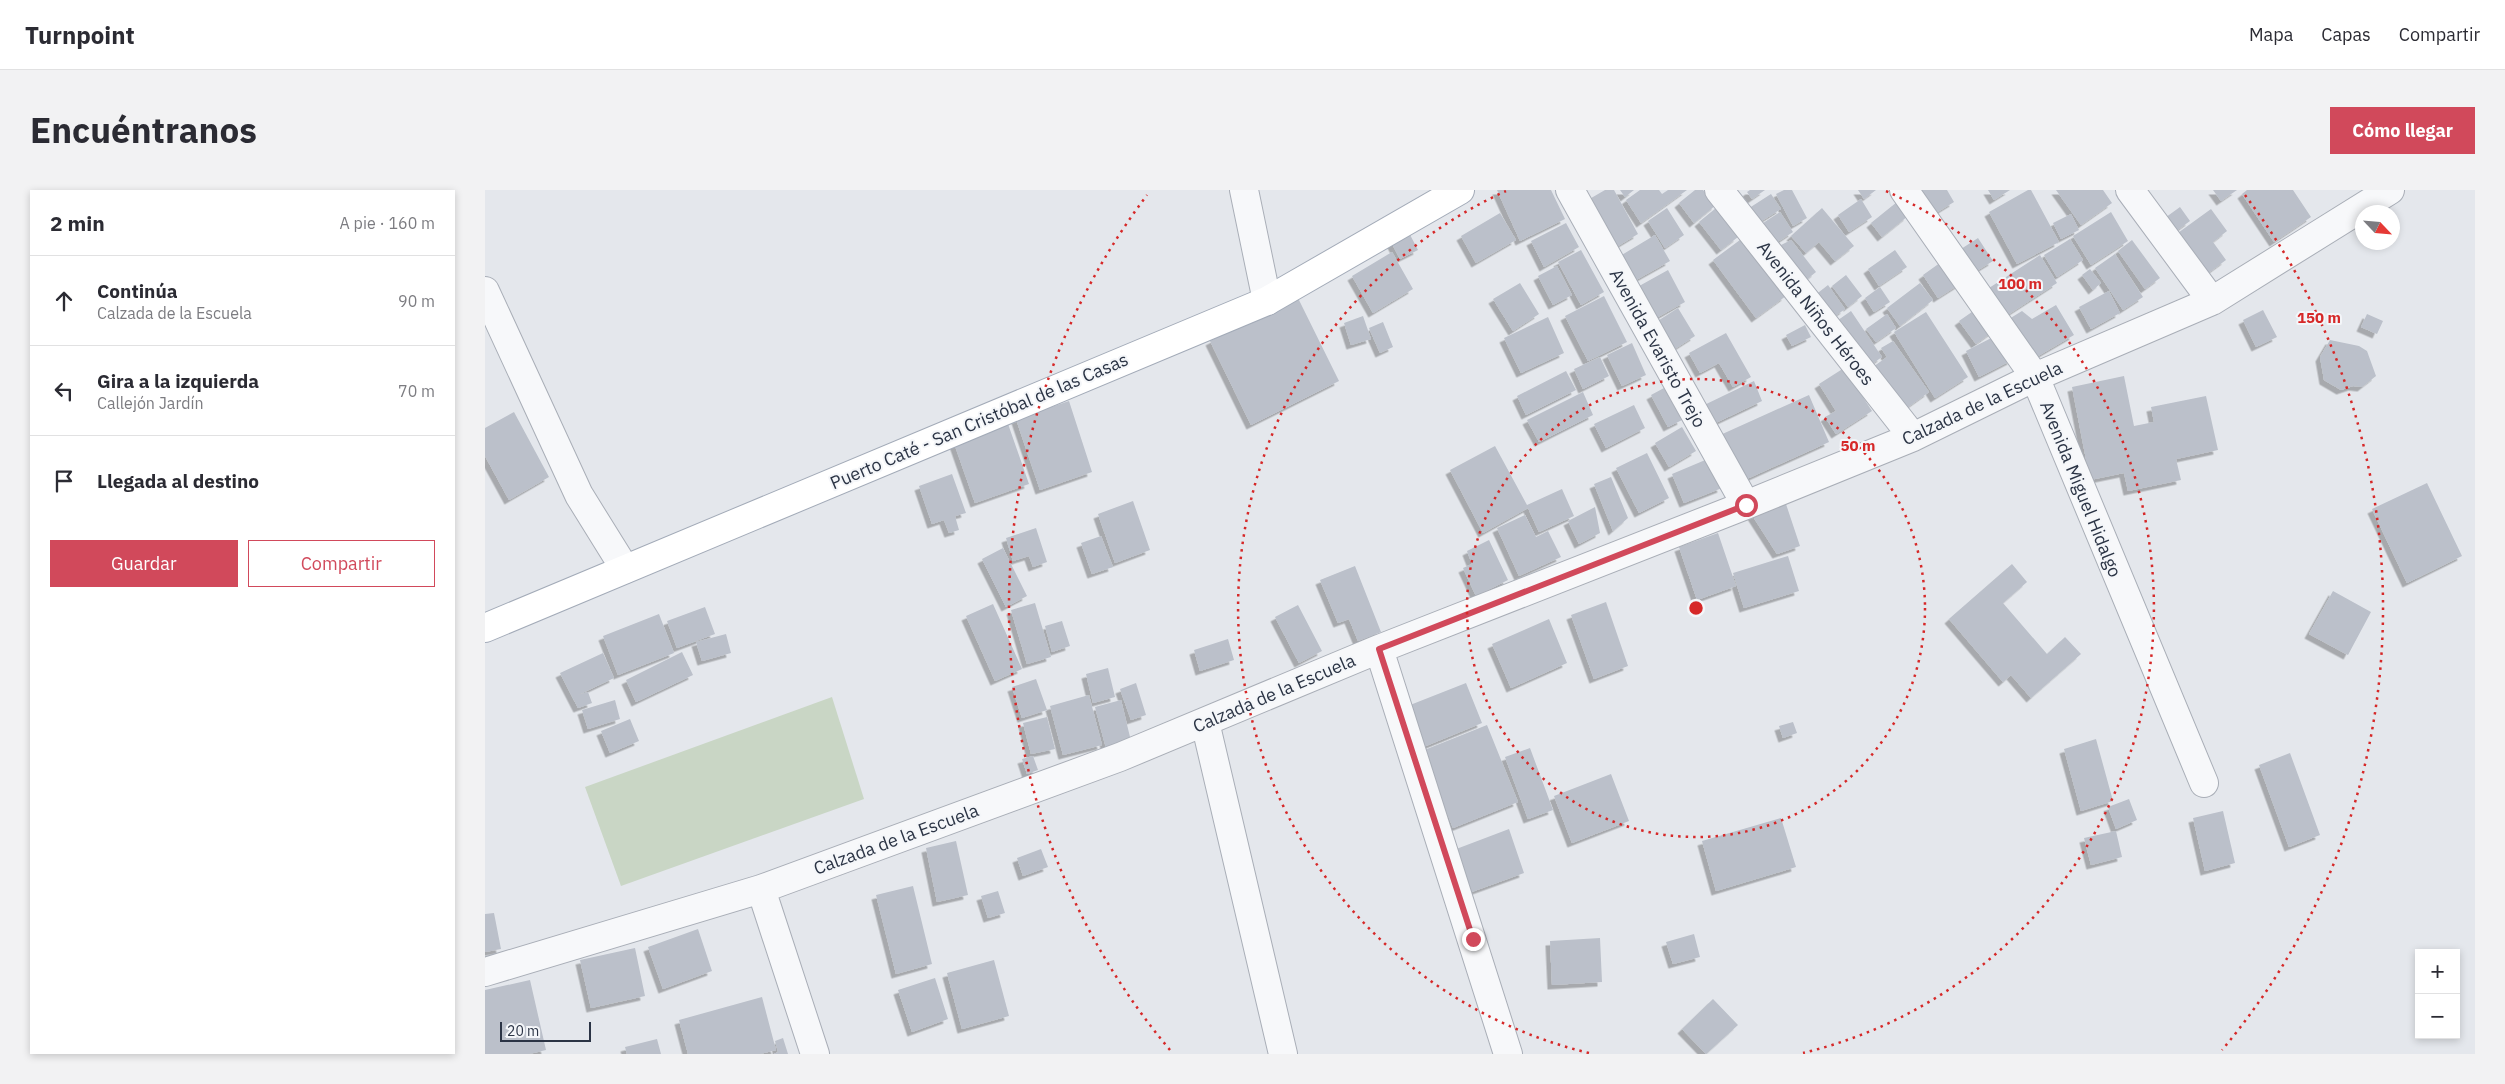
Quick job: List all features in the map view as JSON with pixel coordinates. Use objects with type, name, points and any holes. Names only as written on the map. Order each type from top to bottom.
[{"type":"main road","name":"Puerto Caté - San Cristóbal de las Casas","points":[[485,628],[1267,301],[1460,190]]},
{"type":"street","points":[[1244,190],[1267,301]]},
{"type":"street","name":"Avenida Evaristo Trejo","points":[[1570,190],[1746,505]]},
{"type":"street","name":"Avenida Niños Héroes","points":[[1719,190],[1913,437]]},
{"type":"street","name":"Avenida Miguel Hidalgo","points":[[1904,190],[2035,377],[2204,783]]},
{"type":"street","points":[[2130,190],[2212,301]]},
{"type":"street","name":"Calzada de la Escuela","points":[[485,972],[761,889],[1120,757],[1379,649],[1746,505],[1913,437],[2035,377],[2212,301],[2381,193]]},
{"type":"street","points":[[485,291],[579,495],[625,568]]},
{"type":"street","points":[[1379,649],[1508,1054]]},
{"type":"street","points":[[1205,722],[1283,1054]]},
{"type":"street","points":[[761,889],[815,1054]]},
{"type":"green space","points":[[832,697],[864,799],[621,886],[585,787]]},
{"type":"building","points":[[1497,190],[1551,190],[1565,219],[1520,241]]},
{"type":"building","points":[[1605,190],[1614,190],[1638,234],[1613,249],[1586,201]]},
{"type":"building","points":[[1620,190],[1634,190],[1625,197]]},
{"type":"building","points":[[1640,190],[1659,190],[1662,194],[1668,190],[1687,190],[1641,223],[1626,200]]},
{"type":"building","points":[[1695,190],[1703,190],[1716,205],[1694,223],[1679,203]]},
{"type":"building","points":[[1750,190],[1765,190],[1752,199],[1747,192]]},
{"type":"building","points":[[1784,190],[1792,190],[1807,218],[1793,226],[1776,194]]},
{"type":"building","points":[[1858,190],[1876,190],[1864,199]]},
{"type":"building","points":[[1915,190],[1947,190],[1954,202],[1931,216]]},
{"type":"building","points":[[1988,190],[2010,190],[1994,200]]},
{"type":"building","points":[[2031,190],[2059,242],[2017,264],[1989,212]]},
{"type":"building","points":[[2056,190],[2103,190],[2112,203],[2081,225]]},
{"type":"building","points":[[2213,190],[2237,190],[2221,201]]},
{"type":"building","points":[[2247,190],[2293,190],[2311,217],[2274,242],[2242,194]]},
{"type":"building","points":[[1771,194],[1781,209],[1752,227],[1743,212]]},
{"type":"building","points":[[1861,199],[1872,217],[1849,232],[1838,215]]},
{"type":"building","points":[[1897,202],[1908,216],[1882,237],[1871,223]]},
{"type":"building","points":[[2180,207],[2190,221],[2168,237],[2158,223]]},
{"type":"building","points":[[1667,208],[1684,235],[1665,248],[1648,221]]},
{"type":"building","points":[[1716,208],[1738,237],[1721,250],[1699,222]]},
{"type":"building","points":[[1822,208],[1854,246],[1835,261],[1819,242],[1806,253],[1791,236]]},
{"type":"building","points":[[2211,209],[2227,231],[2213,242],[2226,260],[2200,279],[2171,238]]},
{"type":"building","points":[[1780,212],[1793,232],[1770,247],[1757,227]]},
{"type":"building","points":[[2111,212],[2128,241],[2091,265],[2073,236]]},
{"type":"building","points":[[1500,213],[1516,240],[1476,263],[1461,236]]},
{"type":"building","points":[[2071,214],[2079,230],[2061,239],[2053,223]]},
{"type":"building","points":[[1566,223],[1579,247],[1544,267],[1531,241]]},
{"type":"building","points":[[1407,229],[1418,250],[1400,259],[1389,238]]},
{"type":"building","points":[[1655,235],[1670,261],[1629,284],[1615,259]]},
{"type":"building","points":[[1744,237],[1786,296],[1756,318],[1713,260]]},
{"type":"building","points":[[1978,238],[1993,261],[1975,272],[1961,249]]},
{"type":"building","points":[[2070,239],[2083,260],[2057,277],[2044,255]]},
{"type":"building","points":[[1791,240],[1816,272],[1801,284],[1773,249]]},
{"type":"building","points":[[2132,240],[2160,278],[2145,289],[2118,251]]},
{"type":"building","points":[[1581,250],[1604,292],[1581,305],[1558,262]]},
{"type":"building","points":[[1895,250],[1907,267],[1879,286],[1868,269]]},
{"type":"building","points":[[1392,252],[1413,289],[1373,313],[1352,276]]},
{"type":"building","points":[[2115,254],[2143,297],[2123,310],[2095,268]]},
{"type":"building","points":[[2040,255],[2057,283],[2006,316],[1989,288]]},
{"type":"building","points":[[1944,260],[1960,284],[1938,298],[1923,275]]},
{"type":"building","points":[[1557,266],[1572,295],[1553,305],[1538,276]]},
{"type":"building","points":[[2090,269],[2101,283],[2093,290],[2082,275]]},
{"type":"building","points":[[1668,270],[1685,302],[1649,322],[1632,290]]},
{"type":"building","points":[[1846,275],[1862,296],[1848,307],[1832,286]]},
{"type":"building","points":[[1520,283],[1539,314],[1513,331],[1493,299]]},
{"type":"building","points":[[1920,283],[1933,300],[1900,326],[1887,308]]},
{"type":"building","points":[[1828,285],[1845,309],[1826,323],[1809,300]]},
{"type":"building","points":[[1880,287],[1890,302],[1874,312],[1865,298]]},
{"type":"building","points":[[2109,291],[2120,313],[2091,329],[2079,307]]},
{"type":"building","points":[[1297,296],[1339,381],[1251,425],[1210,341]]},
{"type":"building","points":[[1604,296],[1627,342],[1588,361],[1565,316]]},
{"type":"building","points":[[2056,305],[2074,335],[2033,359],[2009,319],[2022,311],[2032,319]]},
{"type":"building","points":[[1979,307],[1995,330],[1976,344],[1959,321]]},
{"type":"building","points":[[1678,308],[1695,336],[1670,352],[1653,324]]},
{"type":"building","points":[[2263,310],[2277,337],[2256,347],[2243,320]]},
{"type":"building","points":[[1851,311],[1882,357],[1862,371],[1831,325]]},
{"type":"building","points":[[1926,312],[1968,377],[1935,398],[1894,332]]},
{"type":"building","points":[[1887,314],[1896,328],[1876,342],[1866,329]]},
{"type":"building","points":[[2367,314],[2383,321],[2377,334],[2361,327]]},
{"type":"building","points":[[1363,316],[1371,339],[1351,345],[1344,323]]},
{"type":"building","points":[[1548,317],[1564,353],[1521,373],[1504,338]]},
{"type":"building","points":[[1383,322],[1393,347],[1380,353],[1369,328]]},
{"type":"building","points":[[1805,325],[1811,337],[1792,346],[1786,335]]},
{"type":"building","points":[[1726,333],[1751,377],[1733,387],[1719,363],[1700,373],[1689,353]]},
{"type":"building","points":[[1999,334],[2012,360],[1979,377],[1966,351]]},
{"type":"building","points":[[2330,340],[2359,346],[2367,351],[2376,376],[2362,387],[2353,386],[2341,390],[2324,380],[2320,357]]},
{"type":"building","points":[[1893,341],[1929,392],[1901,412],[1870,369],[1887,357],[1881,348]]},
{"type":"building","points":[[1632,343],[1646,375],[1622,386],[1607,355]]},
{"type":"building","points":[[1600,357],[1609,376],[1583,389],[1574,369]]},
{"type":"building","points":[[1844,368],[1872,411],[1836,434],[1825,417],[1836,411],[1819,384]]},
{"type":"building","points":[[1566,371],[1576,390],[1526,415],[1517,396]]},
{"type":"building","points":[[2124,376],[2134,426],[2154,422],[2151,407],[2206,396],[2218,450],[2176,459],[2181,480],[2128,491],[2124,473],[2090,480],[2072,387]]},
{"type":"building","points":[[1754,381],[1762,401],[1707,427],[1698,408]]},
{"type":"building","points":[[1664,388],[1682,420],[1668,427],[1651,395]]},
{"type":"building","points":[[1583,392],[1593,415],[1539,442],[1527,420]]},
{"type":"building","points":[[1809,395],[1829,442],[1738,483],[1718,436]]},
{"type":"building","points":[[1069,401],[1092,472],[1040,490],[1016,419]]},
{"type":"building","points":[[1634,405],[1645,428],[1606,448],[1594,424]]},
{"type":"building","points":[[514,412],[549,477],[509,500],[485,456],[485,428]]},
{"type":"building","points":[[1007,421],[1029,484],[975,503],[953,440]]},
{"type":"building","points":[[1682,427],[1696,451],[1669,467],[1655,443]]},
{"type":"building","points":[[1495,446],[1527,505],[1562,489],[1574,516],[1539,532],[1528,508],[1483,533],[1450,470]]},
{"type":"building","points":[[1647,453],[1669,498],[1639,513],[1616,468]]},
{"type":"building","points":[[1710,458],[1722,488],[1684,503],[1672,474]]},
{"type":"building","points":[[952,474],[966,513],[955,516],[959,530],[949,533],[944,520],[932,524],[919,486]]},
{"type":"building","points":[[1611,477],[1628,518],[1613,531],[1594,484]]},
{"type":"building","points":[[2427,483],[2462,556],[2407,583],[2372,509]]},
{"type":"building","points":[[1133,501],[1150,550],[1115,563],[1098,514]]},
{"type":"building","points":[[1786,504],[1800,546],[1777,554],[1752,515]]},
{"type":"building","points":[[1595,507],[1600,533],[1579,544],[1568,521]]},
{"type":"building","points":[[1525,515],[1536,537],[1548,531],[1561,557],[1519,576],[1497,528]]},
{"type":"building","points":[[1036,528],[1047,562],[1033,567],[1029,556],[1013,561],[1006,538]]},
{"type":"building","points":[[1718,533],[1736,586],[1697,600],[1679,547]]},
{"type":"building","points":[[1101,536],[1113,567],[1092,574],[1081,543]]},
{"type":"building","points":[[1489,540],[1508,580],[1476,596],[1463,568],[1472,564],[1467,551]]},
{"type":"building","points":[[1003,548],[1027,596],[1006,607],[982,559]]},
{"type":"building","points":[[1788,556],[1799,591],[1744,608],[1733,573]]},
{"type":"building","points":[[2012,564],[2027,582],[2003,603],[2047,654],[2065,637],[2081,654],[2031,698],[2011,675],[2003,682],[1949,619]]},
{"type":"building","points":[[1355,566],[1381,632],[1358,641],[1349,619],[1338,623],[1320,580]]},
{"type":"building","points":[[2333,591],[2371,612],[2348,655],[2309,634]]},
{"type":"building","points":[[1606,602],[1628,666],[1594,679],[1571,615]]},
{"type":"building","points":[[1035,603],[1051,657],[1027,664],[1011,610]]},
{"type":"building","points":[[993,604],[1022,669],[995,681],[966,616]]},
{"type":"building","points":[[1298,605],[1322,651],[1299,663],[1275,617]]},
{"type":"building","points":[[705,607],[715,634],[677,648],[667,621]]},
{"type":"building","points":[[659,614],[674,653],[618,675],[603,636]]},
{"type":"building","points":[[1549,619],[1567,663],[1511,688],[1492,644]]},
{"type":"building","points":[[1062,621],[1070,646],[1052,652],[1045,626]]},
{"type":"building","points":[[726,634],[731,653],[702,661],[696,642]]},
{"type":"building","points":[[1228,639],[1234,660],[1200,671],[1194,650]]},
{"type":"building","points":[[682,652],[693,675],[636,702],[626,680]]},
{"type":"building","points":[[603,653],[614,678],[578,695],[588,692],[592,703],[578,708],[560,673]]},
{"type":"building","points":[[1108,668],[1115,697],[1093,703],[1086,674]]},
{"type":"building","points":[[1036,679],[1047,710],[1022,718],[1012,687]]},
{"type":"building","points":[[1136,683],[1146,715],[1131,720],[1120,689]]},
{"type":"building","points":[[1466,683],[1482,723],[1421,748],[1405,707]]},
{"type":"building","points":[[1089,695],[1102,745],[1063,755],[1050,706]]},
{"type":"building","points":[[615,700],[620,719],[588,729],[582,710]]},
{"type":"building","points":[[1121,700],[1131,741],[1106,748],[1095,707]]},
{"type":"building","points":[[1047,717],[1055,749],[1031,754],[1023,723]]},
{"type":"building","points":[[630,719],[639,741],[610,753],[601,731]]},
{"type":"building","points":[[1793,722],[1797,733],[1783,738],[1779,726]]},
{"type":"building","points":[[1487,725],[1518,802],[1453,828],[1422,751]]},
{"type":"building","points":[[2096,739],[2113,801],[2081,811],[2064,749]]},
{"type":"building","points":[[1530,748],[1553,810],[1528,819],[1505,757]]},
{"type":"building","points":[[2290,753],[2320,835],[2289,847],[2259,765]]},
{"type":"building","points":[[1033,756],[1038,770],[1027,774],[1022,759]]},
{"type":"building","points":[[1611,774],[1629,821],[1572,843],[1554,796]]},
{"type":"building","points":[[2129,799],[2137,820],[2116,829],[2108,807]]},
{"type":"building","points":[[2223,811],[2235,863],[2205,871],[2193,818]]},
{"type":"building","points":[[1781,818],[1796,867],[1716,891],[1702,841]]},
{"type":"building","points":[[1509,829],[1524,873],[1466,894],[1451,851]]},
{"type":"building","points":[[2116,831],[2122,857],[2091,865],[2084,838]]},
{"type":"building","points":[[956,841],[968,895],[937,902],[926,848]]},
{"type":"building","points":[[1041,849],[1048,867],[1023,876],[1017,858]]},
{"type":"building","points":[[913,886],[932,964],[896,974],[876,895]]},
{"type":"building","points":[[998,891],[1005,913],[988,918],[981,896]]},
{"type":"building","points":[[494,913],[501,949],[485,952],[485,914]]},
{"type":"building","points":[[698,929],[712,971],[663,989],[648,947]]},
{"type":"building","points":[[1694,934],[1700,957],[1673,964],[1666,942]]},
{"type":"building","points":[[1600,938],[1602,982],[1552,985],[1550,941]]},
{"type":"building","points":[[635,948],[645,996],[591,1008],[580,960]]},
{"type":"building","points":[[994,960],[1009,1016],[962,1029],[947,973]]},
{"type":"building","points":[[935,978],[948,1019],[912,1032],[898,990]]},
{"type":"building","points":[[530,980],[546,1050],[529,1054],[485,1054],[485,990]]},
{"type":"building","points":[[762,997],[776,1050],[760,1054],[688,1054],[679,1020]]},
{"type":"building","points":[[1713,999],[1738,1025],[1706,1054],[1682,1029]]},
{"type":"building","points":[[783,1038],[788,1054],[774,1054],[778,1052],[775,1041]]},
{"type":"building","points":[[657,1039],[661,1054],[627,1054],[625,1047]]},
{"type":"route","points":[[1473,939],[1379,649],[1746,505]]}]
